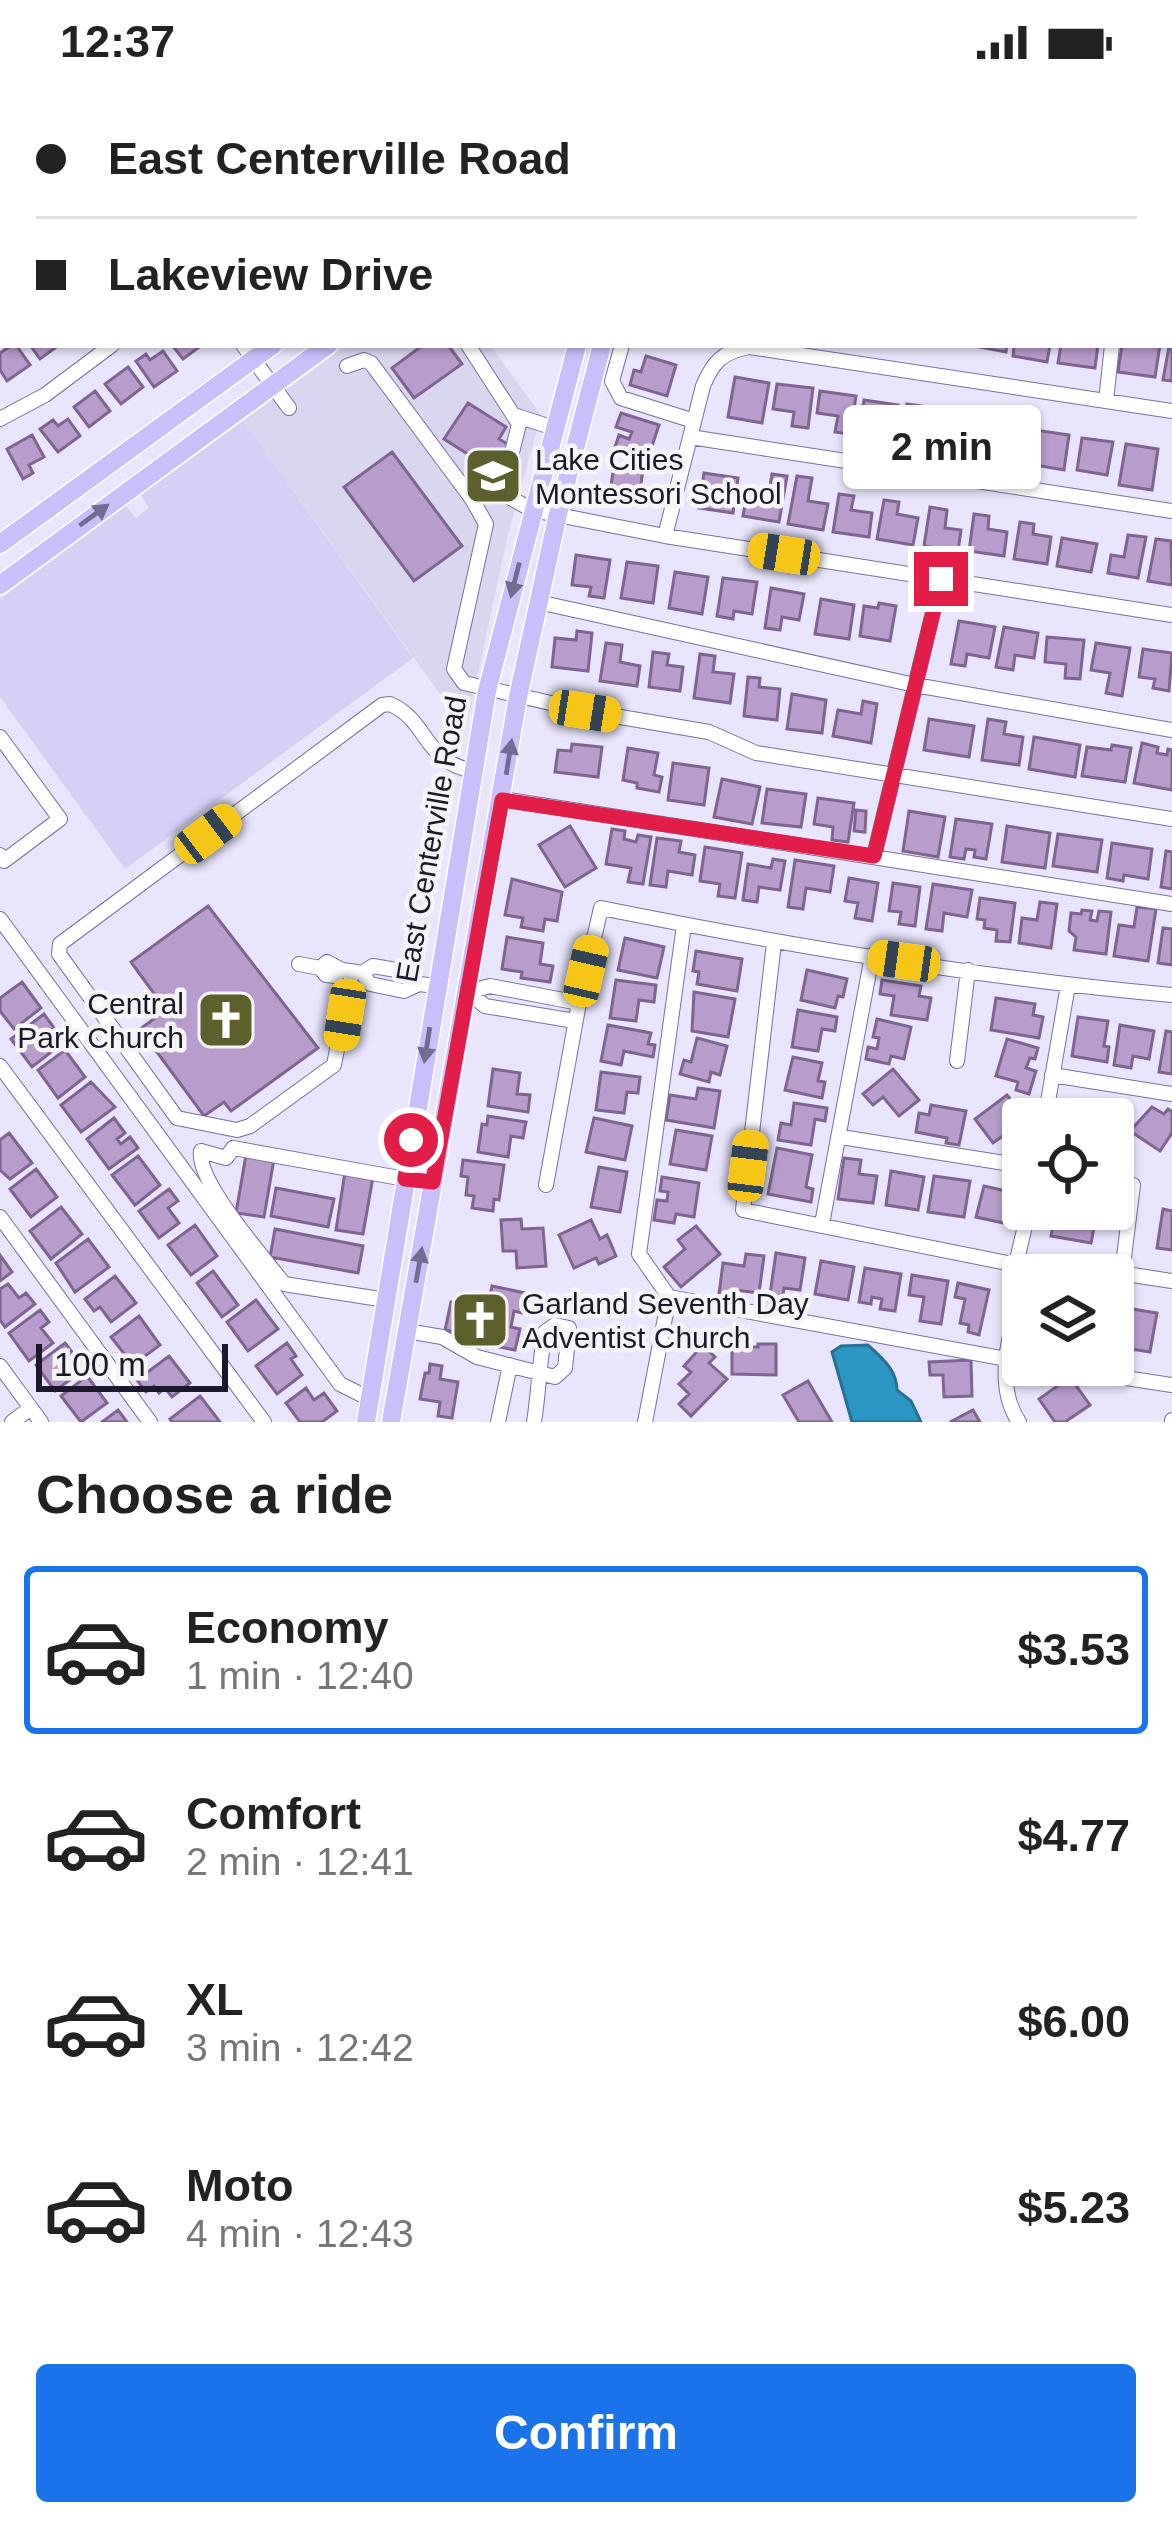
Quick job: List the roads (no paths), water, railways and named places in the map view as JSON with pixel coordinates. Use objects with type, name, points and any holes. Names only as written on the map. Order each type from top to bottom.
[{"type":"main road","points":[[0,585],[324,348]]},
{"type":"main road","name":"East Centerville Road","points":[[367,1422],[405,1179],[428,985],[487,691],[576,348]]},
{"type":"main road","name":"East Centerville Road","points":[[392,1422],[518,697],[601,348]]},
{"type":"main road","points":[[0,544],[248,352]]},
{"type":"main road","points":[[428,985],[467,992]]},
{"type":"main road","points":[[405,1179],[433,1182]]},
{"type":"main road","points":[[382,1328],[407,1331]]},
{"type":"street","points":[[0,419],[45,395],[108,348]]},
{"type":"street","points":[[470,348],[519,424],[502,494],[532,510],[665,536],[1172,615]]},
{"type":"street","points":[[621,348],[612,381],[621,398],[692,429],[1172,511]]},
{"type":"street","points":[[665,536],[712,365],[728,351],[744,348]]},
{"type":"street","points":[[756,348],[1172,411]]},
{"type":"street","points":[[1106,400],[1112,348]]},
{"type":"street","points":[[248,352],[290,408]]},
{"type":"street","points":[[347,366],[364,360],[371,363],[486,524],[454,669],[464,683],[710,732],[756,753],[1172,818]]},
{"type":"street","points":[[517,416],[554,428]]},
{"type":"street","points":[[874,856],[941,579]]},
{"type":"street","points":[[538,602],[915,685],[1172,730]]},
{"type":"street","points":[[352,972],[334,1064],[250,1126],[237,1130],[177,1118],[62,962],[59,944],[382,705],[404,711],[443,762],[473,771]]},
{"type":"street","points":[[0,737],[60,819],[4,860],[0,855]]},
{"type":"street","points":[[0,771],[16,760]]},
{"type":"street","points":[[502,800],[1172,904]]},
{"type":"street","points":[[546,1185],[578,1003],[601,908],[775,943],[1068,985],[1172,994]]},
{"type":"street","points":[[0,920],[340,1384],[370,1399]]},
{"type":"street","points":[[684,925],[639,1254],[669,1297],[1002,1359]]},
{"type":"street","points":[[775,943],[743,1210],[1002,1264]]},
{"type":"street","points":[[822,1224],[872,956]]},
{"type":"street","points":[[299,964],[335,976],[373,966],[408,972],[428,985]]},
{"type":"street","points":[[957,1061],[968,970]]},
{"type":"street","points":[[1048,1098],[1068,985]]},
{"type":"street","points":[[467,992],[490,986],[578,1003]]},
{"type":"street","points":[[467,992],[485,1006],[575,1022]]},
{"type":"street","points":[[0,1066],[264,1422]]},
{"type":"street","points":[[1052,1075],[1172,1094]]},
{"type":"street","points":[[841,1136],[1002,1163]]},
{"type":"street","points":[[386,1300],[284,1284],[199,1162],[201,1151],[226,1158],[233,1148],[405,1179]]},
{"type":"street","points":[[0,1217],[150,1422]]},
{"type":"street","points":[[1134,1276],[1172,1281]]},
{"type":"street","points":[[645,1422],[669,1297]]},
{"type":"street","points":[[407,1331],[442,1337],[478,1357],[537,1372],[541,1382],[534,1422]]},
{"type":"street","points":[[499,1422],[510,1365]]},
{"type":"street","points":[[0,1366],[41,1422]]},
{"type":"street","points":[[1134,1379],[1172,1385]]},
{"type":"street","points":[[1012,1386],[1010,1408],[1019,1422]]},
{"type":"street","points":[[12,1422],[31,1408]]},
{"type":"water","points":[[868,1345],[888,1365],[897,1390],[911,1401],[921,1422],[852,1422],[832,1352],[841,1346]]},
{"type":"place","name":"Lake Cities Montessori School","points":[[493,476]]},
{"type":"place","name":"Central Park Church","points":[[226,1020]]},
{"type":"place","name":"Garland Seventh Day Adventist Church","points":[[480,1320]]}]
